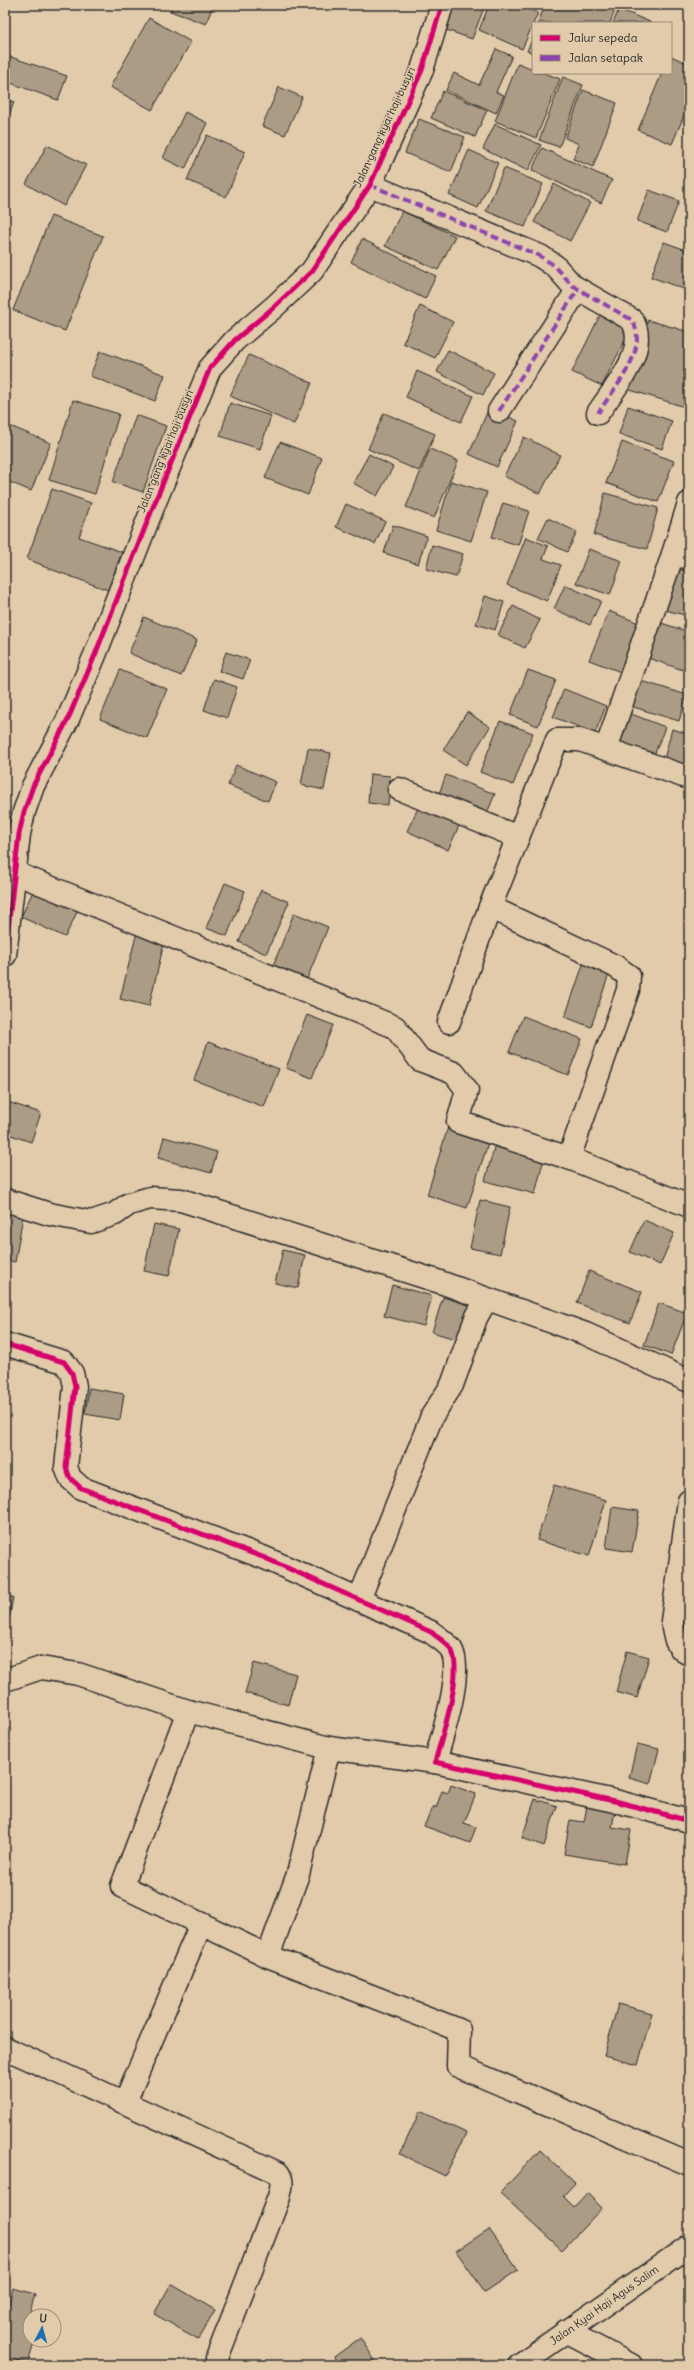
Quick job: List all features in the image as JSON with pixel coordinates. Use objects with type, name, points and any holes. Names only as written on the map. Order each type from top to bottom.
[{"type":"street","name":"Jalan gang kyai haji busyri","points":[[5,955],[19,834],[33,786],[68,719],[210,368],[235,340],[274,307],[312,271],[370,185],[422,70],[442,5]]},
{"type":"street","points":[[370,185],[540,256],[556,266],[564,278],[578,289],[632,320],[637,327],[635,351],[626,370],[598,413]]},
{"type":"street","points":[[499,411],[578,289]]},
{"type":"street","points":[[606,749],[681,556],[689,503]]},
{"type":"street","points":[[448,1022],[490,907],[557,740],[580,740],[689,778]]},
{"type":"street","points":[[399,789],[518,837]]},
{"type":"street","points":[[15,873],[395,1027],[420,1060],[454,1073],[467,1090],[458,1122],[569,1158],[689,1206]]},
{"type":"street","points":[[490,907],[615,966],[629,976],[628,990],[569,1158]]},
{"type":"street","points":[[5,1200],[49,1214],[91,1222],[115,1214],[129,1204],[150,1198],[181,1200],[437,1281],[486,1300],[586,1334],[689,1381]]},
{"type":"street","points":[[359,1600],[432,1416],[452,1385],[476,1318],[486,1300]]},
{"type":"street","points":[[5,1344],[64,1362],[72,1373],[75,1386],[66,1467],[70,1478],[81,1488],[265,1558],[431,1632],[452,1650],[456,1669],[452,1694],[435,1762]]},
{"type":"street","points":[[689,1501],[672,1622],[675,1640],[682,1650],[689,1654]]},
{"type":"street","points":[[6,1683],[42,1668],[78,1674],[188,1711],[329,1748],[435,1762],[619,1802],[689,1821]]},
{"type":"street","points":[[188,1711],[122,1886],[268,1956],[459,2030],[458,2066],[689,2164]]},
{"type":"street","points":[[268,1956],[298,1874],[329,1748]]},
{"type":"street","points":[[125,2102],[201,1924]]},
{"type":"street","points":[[5,2048],[278,2173],[281,2177],[282,2182],[279,2197],[217,2358],[218,2365]]},
{"type":"street","name":"Jalan Kyai Haji Agus Salim","points":[[519,2365],[566,2330],[689,2246]]},
{"type":"street","points":[[566,2330],[631,2365]]},
{"type":"building","points":[[172,5],[213,5],[206,24],[170,11]]},
{"type":"building","points":[[446,5],[485,5],[472,39],[438,27]]},
{"type":"building","points":[[489,5],[519,5],[538,13],[534,22],[532,22],[532,26],[522,49],[479,30]]},
{"type":"building","points":[[545,5],[617,5],[610,22],[538,22]]},
{"type":"building","points":[[619,9],[650,22],[613,22]]},
{"type":"building","points":[[149,18],[191,42],[152,110],[110,87]]},
{"type":"building","points":[[532,39],[532,53],[527,51]]},
{"type":"building","points":[[496,49],[512,56],[496,92],[504,95],[496,113],[446,90],[454,73],[479,85]]},
{"type":"building","points":[[5,55],[67,76],[58,100],[5,81]]},
{"type":"building","points":[[672,56],[689,64],[689,104],[672,144],[638,130],[662,74],[672,74]]},
{"type":"building","points":[[518,63],[532,69],[532,74],[547,74],[560,79],[536,138],[495,121]]},
{"type":"building","points":[[563,77],[583,85],[559,147],[539,140]]},
{"type":"building","points":[[279,87],[302,97],[285,135],[262,126]]},
{"type":"building","points":[[583,90],[617,103],[593,167],[573,159],[579,144],[565,138]]},
{"type":"building","points":[[443,91],[487,110],[475,137],[431,118]]},
{"type":"building","points":[[5,99],[14,102],[5,127]]},
{"type":"building","points":[[185,112],[207,123],[185,169],[163,158]]},
{"type":"building","points":[[419,119],[465,137],[451,172],[405,153]]},
{"type":"building","points":[[495,124],[541,145],[528,171],[483,149]]},
{"type":"building","points":[[207,135],[245,152],[226,197],[187,180]]},
{"type":"building","points":[[47,145],[86,165],[64,206],[26,184]]},
{"type":"building","points":[[542,148],[612,180],[601,203],[532,170]]},
{"type":"building","points":[[469,150],[498,163],[478,208],[449,195]]},
{"type":"building","points":[[504,168],[543,184],[525,227],[486,211]]},
{"type":"building","points":[[554,184],[590,203],[570,241],[534,222]]},
{"type":"building","points":[[649,190],[679,201],[667,232],[637,221]]},
{"type":"building","points":[[402,211],[455,236],[438,270],[385,246]]},
{"type":"building","points":[[51,216],[103,236],[65,331],[13,310]]},
{"type":"building","points":[[362,239],[436,276],[425,299],[351,262]]},
{"type":"building","points":[[664,242],[689,251],[689,291],[651,277]]},
{"type":"building","points":[[420,306],[453,322],[435,358],[403,343]]},
{"type":"building","points":[[602,311],[632,326],[602,386],[572,372]]},
{"type":"building","points":[[648,320],[689,332],[688,408],[627,389]]},
{"type":"building","points":[[448,350],[494,373],[483,395],[437,372]]},
{"type":"building","points":[[100,351],[165,375],[155,401],[90,376]]},
{"type":"building","points":[[249,355],[312,383],[294,424],[230,396]]},
{"type":"building","points":[[417,371],[473,396],[461,422],[406,397]]},
{"type":"building","points":[[73,400],[119,414],[95,494],[49,480]]},
{"type":"building","points":[[230,403],[271,416],[260,449],[220,436]]},
{"type":"building","points":[[628,406],[672,421],[662,449],[619,434]]},
{"type":"building","points":[[489,408],[518,421],[497,467],[469,454]]},
{"type":"building","points":[[384,413],[435,434],[419,471],[368,449]]},
{"type":"building","points":[[136,415],[166,426],[143,492],[113,482]]},
{"type":"building","points":[[5,424],[51,443],[31,491],[5,480]]},
{"type":"building","points":[[524,437],[560,455],[540,494],[504,476]]},
{"type":"building","points":[[280,442],[322,458],[308,495],[265,478]]},
{"type":"building","points":[[622,442],[674,461],[658,502],[606,483]]},
{"type":"building","points":[[430,449],[458,461],[434,518],[406,507]]},
{"type":"building","points":[[369,454],[393,467],[377,496],[353,483]]},
{"type":"building","points":[[451,481],[487,492],[471,541],[436,530]]},
{"type":"building","points":[[52,489],[91,503],[79,537],[122,552],[108,590],[27,559]]},
{"type":"building","points":[[605,493],[658,508],[647,549],[594,535]]},
{"type":"building","points":[[503,503],[529,511],[518,545],[492,537]]},
{"type":"building","points":[[346,504],[385,521],[375,544],[336,527]]},
{"type":"building","points":[[548,518],[577,532],[567,552],[538,538]]},
{"type":"building","points":[[393,525],[427,536],[418,564],[384,553]]},
{"type":"building","points":[[526,537],[548,546],[543,559],[561,565],[547,601],[507,585]]},
{"type":"building","points":[[432,545],[463,554],[456,577],[426,569]]},
{"type":"building","points":[[589,549],[622,561],[610,595],[576,583]]},
{"type":"building","points":[[674,568],[689,572],[688,616],[662,609]]},
{"type":"building","points":[[565,585],[601,601],[590,625],[554,609]]},
{"type":"building","points":[[485,596],[504,602],[495,630],[476,624]]},
{"type":"building","points":[[513,606],[540,620],[525,648],[498,635]]},
{"type":"building","points":[[609,611],[641,624],[621,672],[589,660]]},
{"type":"building","points":[[144,617],[197,640],[181,676],[129,653]]},
{"type":"building","points":[[661,623],[689,632],[689,672],[648,658]]},
{"type":"building","points":[[226,652],[250,660],[243,679],[219,671]]},
{"type":"building","points":[[120,670],[167,689],[147,738],[100,719]]},
{"type":"building","points":[[528,670],[556,680],[538,726],[510,715]]},
{"type":"building","points":[[214,679],[237,687],[227,718],[204,710]]},
{"type":"building","points":[[638,680],[687,695],[679,721],[630,706]]},
{"type":"building","points":[[564,689],[606,706],[595,733],[553,717]]},
{"type":"building","points":[[467,712],[490,727],[466,765],[443,750]]},
{"type":"building","points":[[629,713],[665,727],[652,761],[616,747]]},
{"type":"building","points":[[500,721],[533,733],[513,785],[480,772]]},
{"type":"building","points":[[672,729],[689,734],[689,770],[663,763]]},
{"type":"building","points":[[308,748],[331,753],[324,790],[301,785]]},
{"type":"building","points":[[236,765],[276,782],[268,801],[228,785]]},
{"type":"building","points":[[370,774],[390,776],[388,805],[368,803]]},
{"type":"building","points":[[446,775],[495,794],[485,818],[437,799]]},
{"type":"building","points":[[419,806],[460,824],[448,850],[407,831]]},
{"type":"building","points":[[225,883],[245,891],[227,936],[206,928]]},
{"type":"building","points":[[35,887],[79,908],[65,937],[21,917]]},
{"type":"building","points":[[261,890],[289,902],[266,954],[239,942]]},
{"type":"building","points":[[294,913],[328,927],[307,979],[273,966]]},
{"type":"building","points":[[137,932],[165,939],[149,1006],[120,999]]},
{"type":"building","points":[[585,959],[611,968],[591,1027],[565,1017]]},
{"type":"building","points":[[307,1015],[333,1025],[312,1078],[286,1068]]},
{"type":"building","points":[[523,1016],[582,1039],[568,1075],[509,1052]]},
{"type":"building","points":[[208,1042],[279,1069],[264,1107],[194,1080]]},
{"type":"building","points":[[5,1101],[41,1113],[31,1142],[5,1133]]},
{"type":"building","points":[[448,1127],[489,1140],[467,1208],[427,1195]]},
{"type":"building","points":[[164,1137],[217,1152],[211,1173],[158,1158]]},
{"type":"building","points":[[495,1144],[544,1158],[535,1194],[485,1181]]},
{"type":"building","points":[[480,1200],[510,1207],[500,1254],[470,1248]]},
{"type":"building","points":[[5,1207],[24,1210],[15,1262],[5,1260]]},
{"type":"building","points":[[644,1220],[674,1233],[660,1265],[630,1252]]},
{"type":"building","points":[[154,1224],[179,1229],[169,1276],[144,1271]]},
{"type":"building","points":[[283,1250],[305,1255],[298,1288],[275,1283]]},
{"type":"building","points":[[589,1271],[642,1292],[630,1323],[577,1303]]},
{"type":"building","points":[[392,1285],[432,1296],[424,1326],[384,1316]]},
{"type":"building","points":[[443,1297],[472,1306],[462,1341],[432,1332]]},
{"type":"building","points":[[659,1303],[687,1313],[671,1355],[644,1345]]},
{"type":"building","points":[[89,1388],[124,1394],[120,1420],[85,1414]]},
{"type":"building","points":[[554,1485],[606,1500],[589,1556],[537,1540]]},
{"type":"building","points":[[612,1507],[639,1511],[632,1552],[606,1548]]},
{"type":"building","points":[[5,1596],[13,1597],[9,1620],[5,1620]]},
{"type":"building","points":[[627,1651],[649,1657],[637,1698],[616,1692]]},
{"type":"building","points":[[254,1663],[296,1674],[288,1705],[245,1693]]},
{"type":"building","points":[[637,1744],[659,1749],[650,1784],[629,1778]]},
{"type":"building","points":[[451,1785],[476,1794],[464,1823],[476,1827],[470,1843],[424,1826],[434,1806],[436,1808],[442,1791],[448,1793]]},
{"type":"building","points":[[535,1799],[557,1806],[544,1846],[522,1838]]},
{"type":"building","points":[[587,1806],[615,1811],[612,1827],[631,1830],[625,1864],[564,1854],[570,1820],[584,1822]]},
{"type":"building","points":[[618,2004],[652,2013],[638,2065],[604,2056]]},
{"type":"building","points":[[420,2111],[466,2133],[445,2176],[400,2154]]},
{"type":"building","points":[[540,2150],[575,2183],[563,2196],[574,2207],[587,2193],[602,2208],[562,2250],[500,2193]]},
{"type":"building","points":[[489,2229],[518,2270],[485,2292],[456,2251]]},
{"type":"building","points":[[171,2284],[215,2310],[198,2339],[154,2314]]},
{"type":"building","points":[[13,2288],[35,2294],[31,2308],[22,2308],[22,2348],[33,2348],[28,2363],[5,2357],[5,2316]]},
{"type":"building","points":[[360,2338],[378,2365],[339,2365],[334,2357]]},
{"type":"marked path","points":[[370,185],[540,256],[555,266],[573,286],[632,320],[636,332],[637,344],[633,356],[621,380],[598,413]]},
{"type":"marked path","points":[[499,411],[578,289]]},
{"type":"cycle path","points":[[5,955],[19,834],[24,812],[33,786],[68,719],[210,368],[235,340],[274,307],[312,271],[370,185],[422,70],[442,5]]},
{"type":"cycle path","points":[[5,1344],[64,1362],[72,1373],[75,1386],[66,1467],[70,1478],[81,1488],[265,1558],[431,1632],[443,1641],[452,1651],[455,1662],[455,1675],[450,1706],[435,1762],[619,1802],[689,1821]]}]
